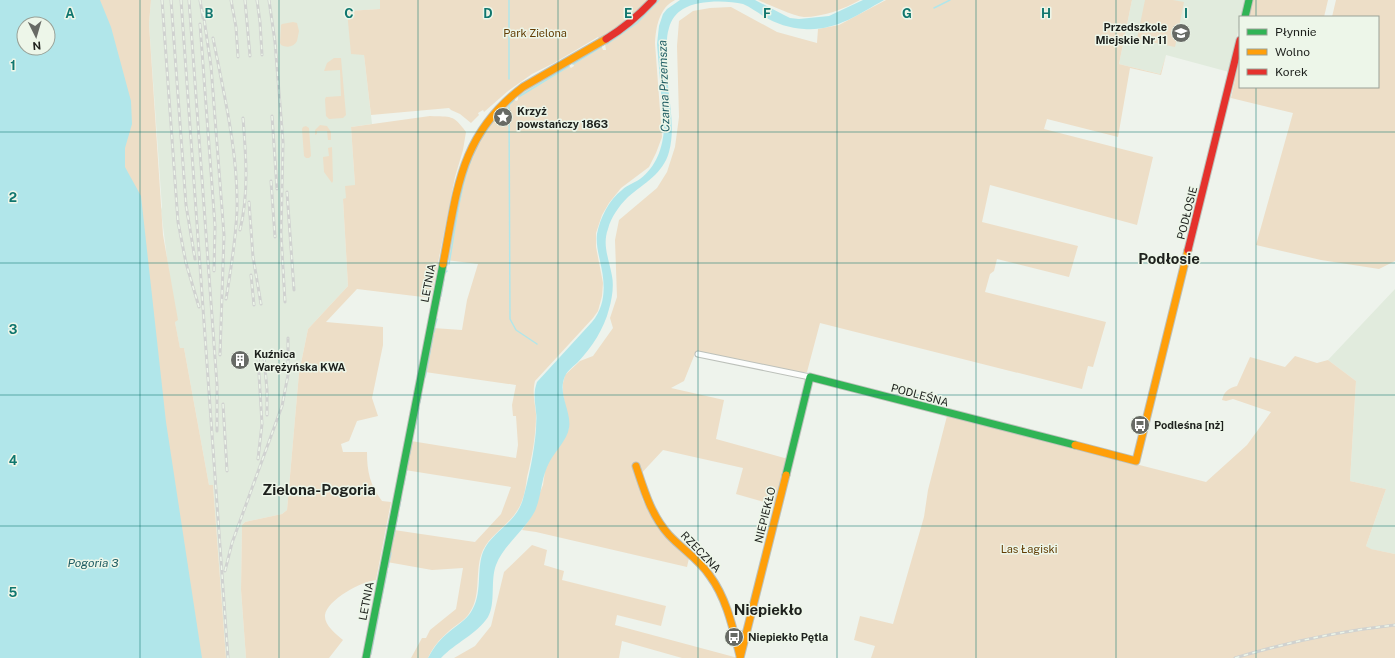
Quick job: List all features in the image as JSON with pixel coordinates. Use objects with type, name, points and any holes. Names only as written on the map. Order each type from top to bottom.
[{"type":"street","name":"LETNIA","points":[[366,658],[459,181],[470,148],[489,117],[509,97],[523,87],[619,31],[638,16],[653,0]]},
{"type":"street","points":[[1245,16],[1249,0]]},
{"type":"street","name":"PODŁOSIE","points":[[1136,461],[1239,44]]},
{"type":"street","name":"PODLEŚNA","points":[[698,354],[810,377],[1136,461]]},
{"type":"street","name":"NIEPIEKŁO","points":[[740,658],[810,377]]},
{"type":"street","name":"RZECZNA","points":[[636,466],[645,497],[663,527],[698,561],[711,576],[720,591],[732,625],[740,658]]},
{"type":"shaded area","points":[[151,0],[380,0],[380,9],[347,11],[364,55],[372,124],[351,127],[355,185],[346,199],[343,199],[348,286],[308,329],[299,373],[287,510],[282,514],[245,522],[242,525],[241,590],[246,658],[226,658],[213,485],[209,485],[184,348],[180,349],[175,322],[161,210],[149,24]]},
{"type":"shaded area","name":"Przedszkole Miejskie Nr 11","points":[[1132,0],[1245,0],[1241,16],[1239,16],[1239,27],[1229,72],[1166,55],[1160,74],[1119,64]]},
{"type":"shaded area","points":[[1395,289],[1395,554],[1370,549],[1366,546],[1386,489],[1350,481],[1356,381],[1328,360]]},
{"type":"green space","name":"Pogoria 3","points":[[0,0],[151,0],[149,24],[163,235],[178,320],[175,322],[180,348],[184,348],[209,485],[213,485],[226,658],[0,658]]},
{"type":"green space","name":"Park Zielona","points":[[380,0],[675,0],[665,8],[659,18],[655,37],[662,137],[649,167],[621,188],[609,203],[602,215],[596,233],[596,247],[603,283],[602,296],[598,311],[535,381],[534,394],[536,422],[532,454],[522,501],[514,515],[492,537],[483,550],[480,557],[476,597],[470,612],[439,641],[428,658],[411,658],[422,638],[426,638],[430,630],[456,609],[463,568],[432,570],[387,562],[394,530],[475,542],[501,514],[511,487],[405,470],[411,441],[516,458],[518,445],[516,416],[513,416],[512,405],[516,385],[425,372],[433,328],[462,330],[467,300],[478,264],[446,260],[461,186],[469,158],[487,124],[489,125],[499,113],[503,117],[504,116],[500,112],[513,98],[516,101],[518,100],[518,94],[567,64],[571,68],[574,66],[573,61],[601,45],[603,50],[606,50],[605,44],[603,45],[598,37],[532,74],[508,91],[484,112],[483,110],[478,113],[479,115],[471,123],[460,114],[449,108],[371,115],[364,55],[351,54],[347,11],[380,9]]},
{"type":"green space","points":[[758,0],[860,0],[833,12],[819,16],[804,17],[788,13]]},
{"type":"green space","points":[[886,0],[1132,0],[1119,64],[1160,74],[1166,55],[1161,75],[1130,68],[1118,137],[1047,119],[1044,129],[1153,157],[1137,225],[990,185],[982,222],[1078,246],[1069,277],[997,259],[994,271],[990,274],[985,292],[1106,322],[1093,367],[1088,366],[1082,389],[820,323],[807,372],[792,372],[696,351],[684,381],[671,388],[724,400],[716,439],[788,459],[775,505],[736,494],[743,468],[663,450],[637,478],[643,501],[657,523],[689,558],[687,567],[522,530],[529,520],[543,485],[548,462],[562,442],[569,428],[563,394],[565,375],[580,361],[593,356],[613,328],[610,318],[617,297],[615,240],[619,220],[657,188],[667,172],[675,147],[679,117],[677,46],[679,21],[693,11],[710,8],[731,7],[777,32],[817,43],[818,29],[839,25]]},
{"type":"green space","points":[[1145,0],[1173,0],[1184,2],[1175,47],[1137,39]]},
{"type":"green space","points":[[1253,0],[1328,0],[1324,16],[1249,16]]},
{"type":"green space","points":[[1336,0],[1395,0],[1395,261],[1379,269],[1321,260],[1256,245],[1293,113],[1231,98],[1239,62],[1239,88],[1379,88],[1379,16],[1332,16]]},
{"type":"green space","points":[[293,22],[297,23],[299,31],[297,41],[294,45],[290,46],[281,45],[281,25]]},
{"type":"green space","points":[[334,58],[341,58],[346,115],[343,118],[329,119],[326,116],[326,97],[341,96],[340,70],[324,71],[327,63]]},
{"type":"green space","points":[[430,116],[443,116],[454,119],[466,132],[463,150],[455,177],[431,298],[357,289],[326,322],[383,327],[383,345],[372,398],[378,416],[357,421],[349,441],[341,444],[343,452],[367,452],[372,484],[382,501],[391,502],[376,580],[362,584],[346,592],[327,609],[325,615],[326,622],[343,640],[329,658],[246,658],[241,590],[242,525],[245,522],[282,514],[287,510],[299,373],[308,329],[348,286],[343,199],[346,198],[345,186],[355,185],[351,127]]},
{"type":"green space","points":[[320,125],[327,126],[331,132],[331,140],[328,140],[327,131],[317,131],[317,134],[315,135],[315,130]]},
{"type":"green space","points":[[306,126],[309,128],[311,156],[309,158],[304,156],[302,129]]},
{"type":"green space","points":[[332,147],[332,183],[324,172],[323,157],[329,156],[328,148]]},
{"type":"green space","name":"Las Łagiski","points":[[1295,356],[1317,363],[1328,360],[1356,381],[1350,481],[1386,489],[1366,546],[1371,549],[1395,554],[1395,658],[871,658],[875,646],[854,640],[860,616],[893,624],[924,517],[928,490],[947,416],[1206,482],[1247,445],[1271,412],[1233,399],[1226,401],[1222,400],[1227,390],[1237,386],[1250,357],[1285,367]]},
{"type":"green space","points":[[532,545],[547,550],[544,565],[564,571],[562,580],[666,606],[661,626],[617,615],[615,625],[738,658],[682,658],[622,641],[619,658],[454,658],[475,646],[491,626],[504,572]]},
{"type":"water","name":"Pogoria 3","points":[[0,0],[100,0],[111,27],[131,101],[132,124],[125,148],[125,167],[141,196],[166,422],[202,658],[0,658]]},
{"type":"water","name":"Czarna Przemsza","points":[[680,0],[755,0],[790,18],[799,19],[829,16],[863,0],[884,0],[846,21],[836,25],[816,29],[788,27],[768,19],[743,4],[729,2],[704,2],[696,4],[683,9],[674,17],[667,35],[668,85],[672,127],[669,152],[666,160],[658,172],[625,200],[609,225],[606,235],[606,246],[613,280],[611,301],[604,324],[593,344],[565,376],[563,389],[569,416],[568,432],[564,441],[552,457],[547,467],[535,511],[526,525],[499,558],[494,571],[492,605],[488,617],[478,628],[441,658],[428,658],[440,640],[464,620],[471,612],[477,598],[483,552],[492,538],[510,521],[520,508],[534,447],[536,430],[535,393],[537,382],[592,322],[600,308],[604,293],[604,285],[597,244],[598,228],[606,210],[617,194],[646,174],[658,156],[664,128],[657,44],[659,26],[663,14],[667,9]]},
{"type":"waterway","points":[[509,0],[509,79]]},
{"type":"waterway","points":[[607,44],[637,23],[659,0]]},
{"type":"waterway","points":[[934,8],[950,0]]},
{"type":"waterway","points":[[573,64],[601,47]]},
{"type":"waterway","points":[[520,96],[569,66]]},
{"type":"waterway","points":[[514,100],[509,105],[510,319],[516,330],[537,344]]},
{"type":"waterway","points":[[449,264],[466,174],[472,157],[489,127]]},
{"type":"waterway","points":[[441,296],[444,279]]},
{"type":"waterway","points":[[439,304],[440,298]]},
{"type":"waterway","points":[[435,326],[437,319]]},
{"type":"waterway","points":[[434,332],[435,328]]},
{"type":"waterway","points":[[426,373],[433,336]]},
{"type":"waterway","points":[[420,402],[421,397]]},
{"type":"waterway","points":[[415,428],[419,408]]},
{"type":"waterway","points":[[410,453],[412,442]]},
{"type":"waterway","points":[[408,464],[409,457]]},
{"type":"waterway","points":[[404,484],[406,472]]},
{"type":"waterway","points":[[399,509],[401,499]]},
{"type":"waterway","points":[[395,530],[398,515]]},
{"type":"waterway","points":[[393,539],[395,531]]},
{"type":"waterway","points":[[388,567],[391,553]]},
{"type":"waterway","points":[[380,606],[387,572]]},
{"type":"waterway","points":[[371,654],[379,613]]},
{"type":"railway","points":[[162,0],[178,222],[186,263],[199,307]]},
{"type":"railway","points":[[171,0],[186,205],[195,259]]},
{"type":"railway","points":[[181,0],[228,658]]},
{"type":"railway","points":[[189,0],[217,385],[217,431]]},
{"type":"railway","points":[[200,0],[203,18]]},
{"type":"railway","points":[[231,0],[236,27],[238,57]]},
{"type":"railway","points":[[245,0],[250,56]]},
{"type":"railway","points":[[257,0],[262,55]]},
{"type":"railway","points":[[269,0],[275,42],[283,142],[281,234],[285,302]]},
{"type":"railway","points":[[203,12],[211,66],[224,235],[220,355]]},
{"type":"railway","points":[[200,24],[215,226],[214,271]]},
{"type":"railway","points":[[213,38],[230,123],[237,188],[236,232],[226,299]]},
{"type":"railway","points":[[272,116],[277,189]]},
{"type":"railway","points":[[240,230],[246,188],[243,118]]},
{"type":"railway","points":[[271,181],[275,237]]},
{"type":"railway","points":[[287,192],[294,290]]},
{"type":"railway","points":[[249,202],[253,257],[261,304]]},
{"type":"railway","points":[[251,275],[254,305]]},
{"type":"railway","points":[[225,571],[232,543],[282,406],[288,375],[288,338]]},
{"type":"railway","points":[[258,357],[262,424],[258,459]]},
{"type":"railway","points":[[264,357],[267,390],[267,415]]},
{"type":"railway","points":[[223,404],[227,471]]},
{"type":"railway","points":[[1235,658],[1315,638],[1355,630],[1395,625]]},
{"type":"traffic: fast","points":[[1245,16],[1249,0]]},
{"type":"traffic: fast","points":[[366,658],[443,264]]},
{"type":"traffic: fast","points":[[786,475],[810,377],[1075,445]]},
{"type":"traffic: slow","points":[[443,264],[452,213],[464,166],[473,145],[485,125],[502,105],[523,87],[606,39]]},
{"type":"traffic: slow","points":[[1075,445],[1136,461],[1188,250]]},
{"type":"traffic: slow","points":[[636,466],[657,519],[669,535],[701,564],[721,594],[729,614],[740,656]]},
{"type":"traffic: slow","points":[[740,658],[786,475]]},
{"type":"traffic: jam","points":[[606,39],[631,21],[653,0]]},
{"type":"traffic: jam","points":[[1188,250],[1239,44]]},
{"type":"place","name":"Przedszkole Miejskie Nr 11","points":[[1181,33]]},
{"type":"place","name":"Krzyż powstańczy 1863","points":[[503,117]]},
{"type":"place","name":"Kuźnica Warężyńska KWA","points":[[240,360]]},
{"type":"place","name":"Podleśna [nż]","points":[[1140,425]]},
{"type":"place","name":"Niepiekło Pętla","points":[[734,637]]},
{"type":"district","name":"Podłosie","points":[[1169,259]]},
{"type":"district","name":"Zielona-Pogoria","points":[[319,490]]},
{"type":"district","name":"Niepiekło","points":[[768,610]]}]
